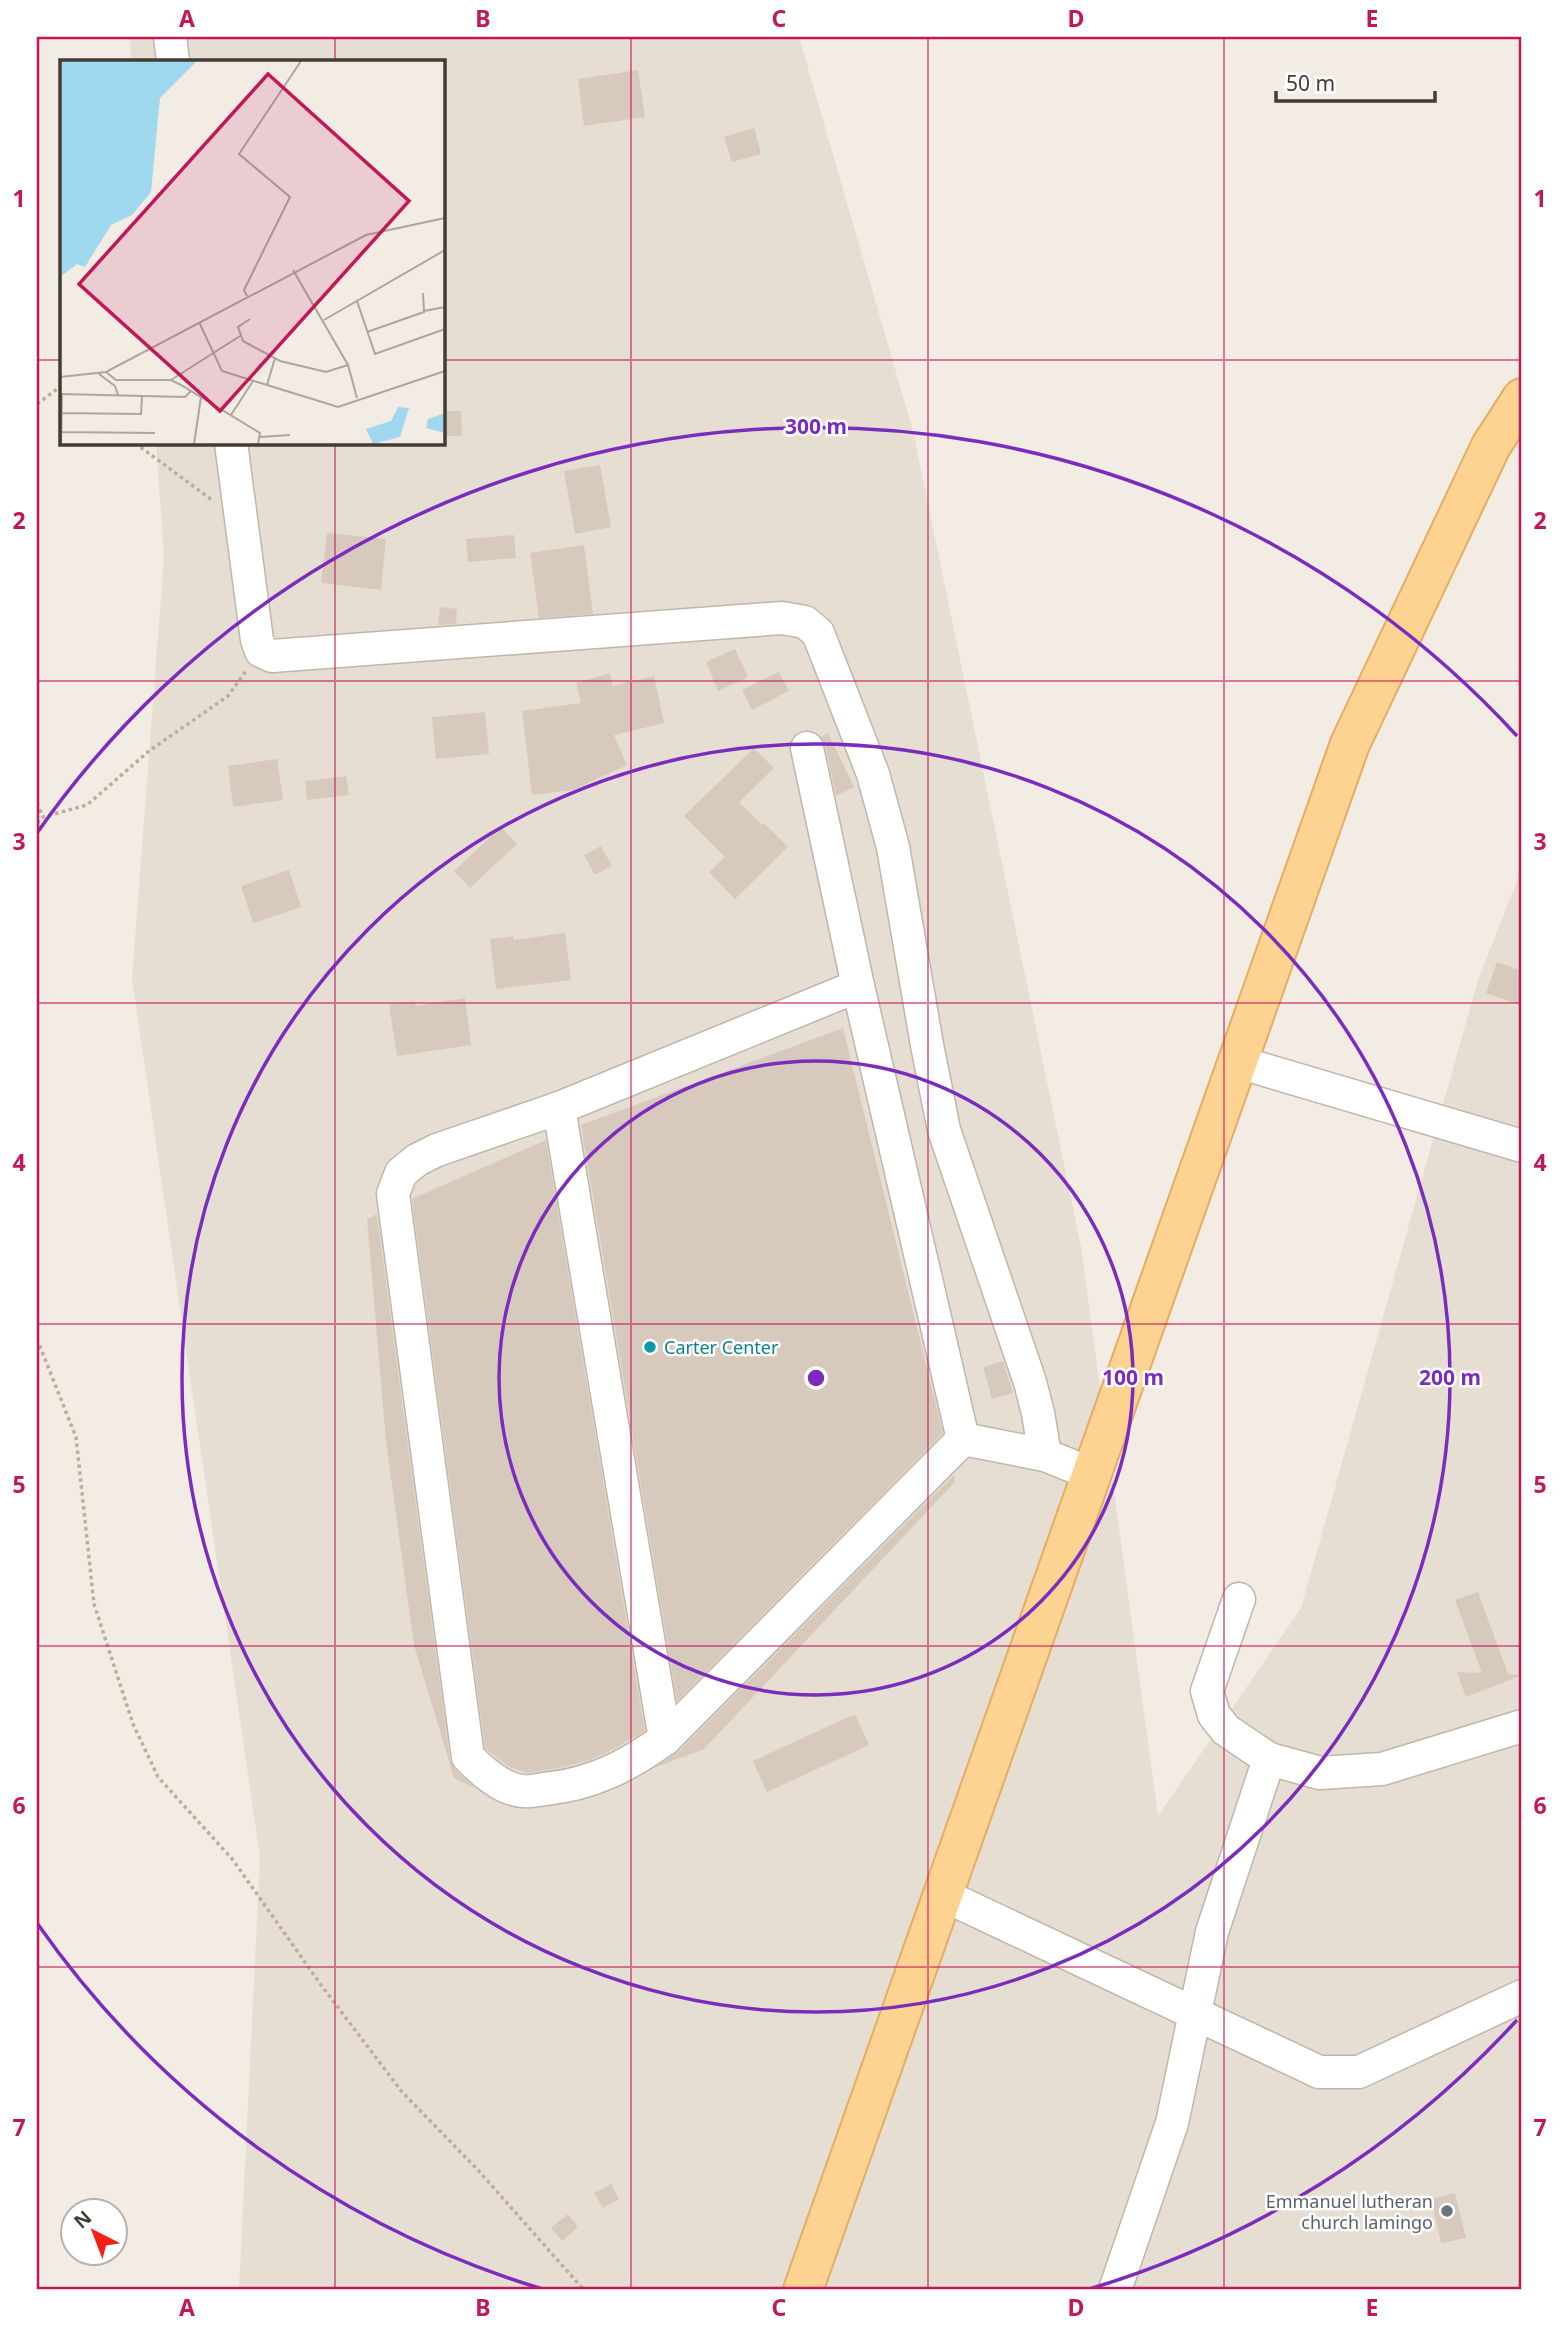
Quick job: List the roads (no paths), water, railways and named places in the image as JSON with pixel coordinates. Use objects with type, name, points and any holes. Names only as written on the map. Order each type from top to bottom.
[{"type":"main road","points":[[803,2290],[1350,744],[1491,446],[1522,398]]},
{"type":"street","points":[[170,37],[173,60]]},
{"type":"street","points":[[232,444],[257,640],[261,651],[271,656],[782,618],[805,622],[818,633],[879,794],[893,847],[944,1130],[1030,1382],[1045,1455]]},
{"type":"street","points":[[807,748],[858,986],[962,1439]]},
{"type":"street","points":[[858,986],[559,1108],[437,1150],[416,1160],[401,1173],[393,1194],[468,1757],[488,1777],[521,1791],[573,1786],[637,1760],[664,1740],[962,1439]]},
{"type":"street","points":[[1238,1062],[1522,1146]]},
{"type":"street","points":[[559,1108],[664,1740]]},
{"type":"street","points":[[962,1439],[1045,1455],[1092,1474]]},
{"type":"street","points":[[1239,1599],[1208,1691],[1214,1715],[1226,1730],[1269,1759],[1320,1773],[1382,1769],[1522,1726]]},
{"type":"street","points":[[1115,2290],[1172,2123],[1212,1932],[1269,1759]]},
{"type":"street","points":[[943,1895],[1319,2071],[1360,2072],[1522,1996]]},
{"type":"place","name":"Carter Center","points":[[650,1347]]},
{"type":"place","name":"Emmanuel lutheran church lamingo","points":[[1447,2211]]}]
